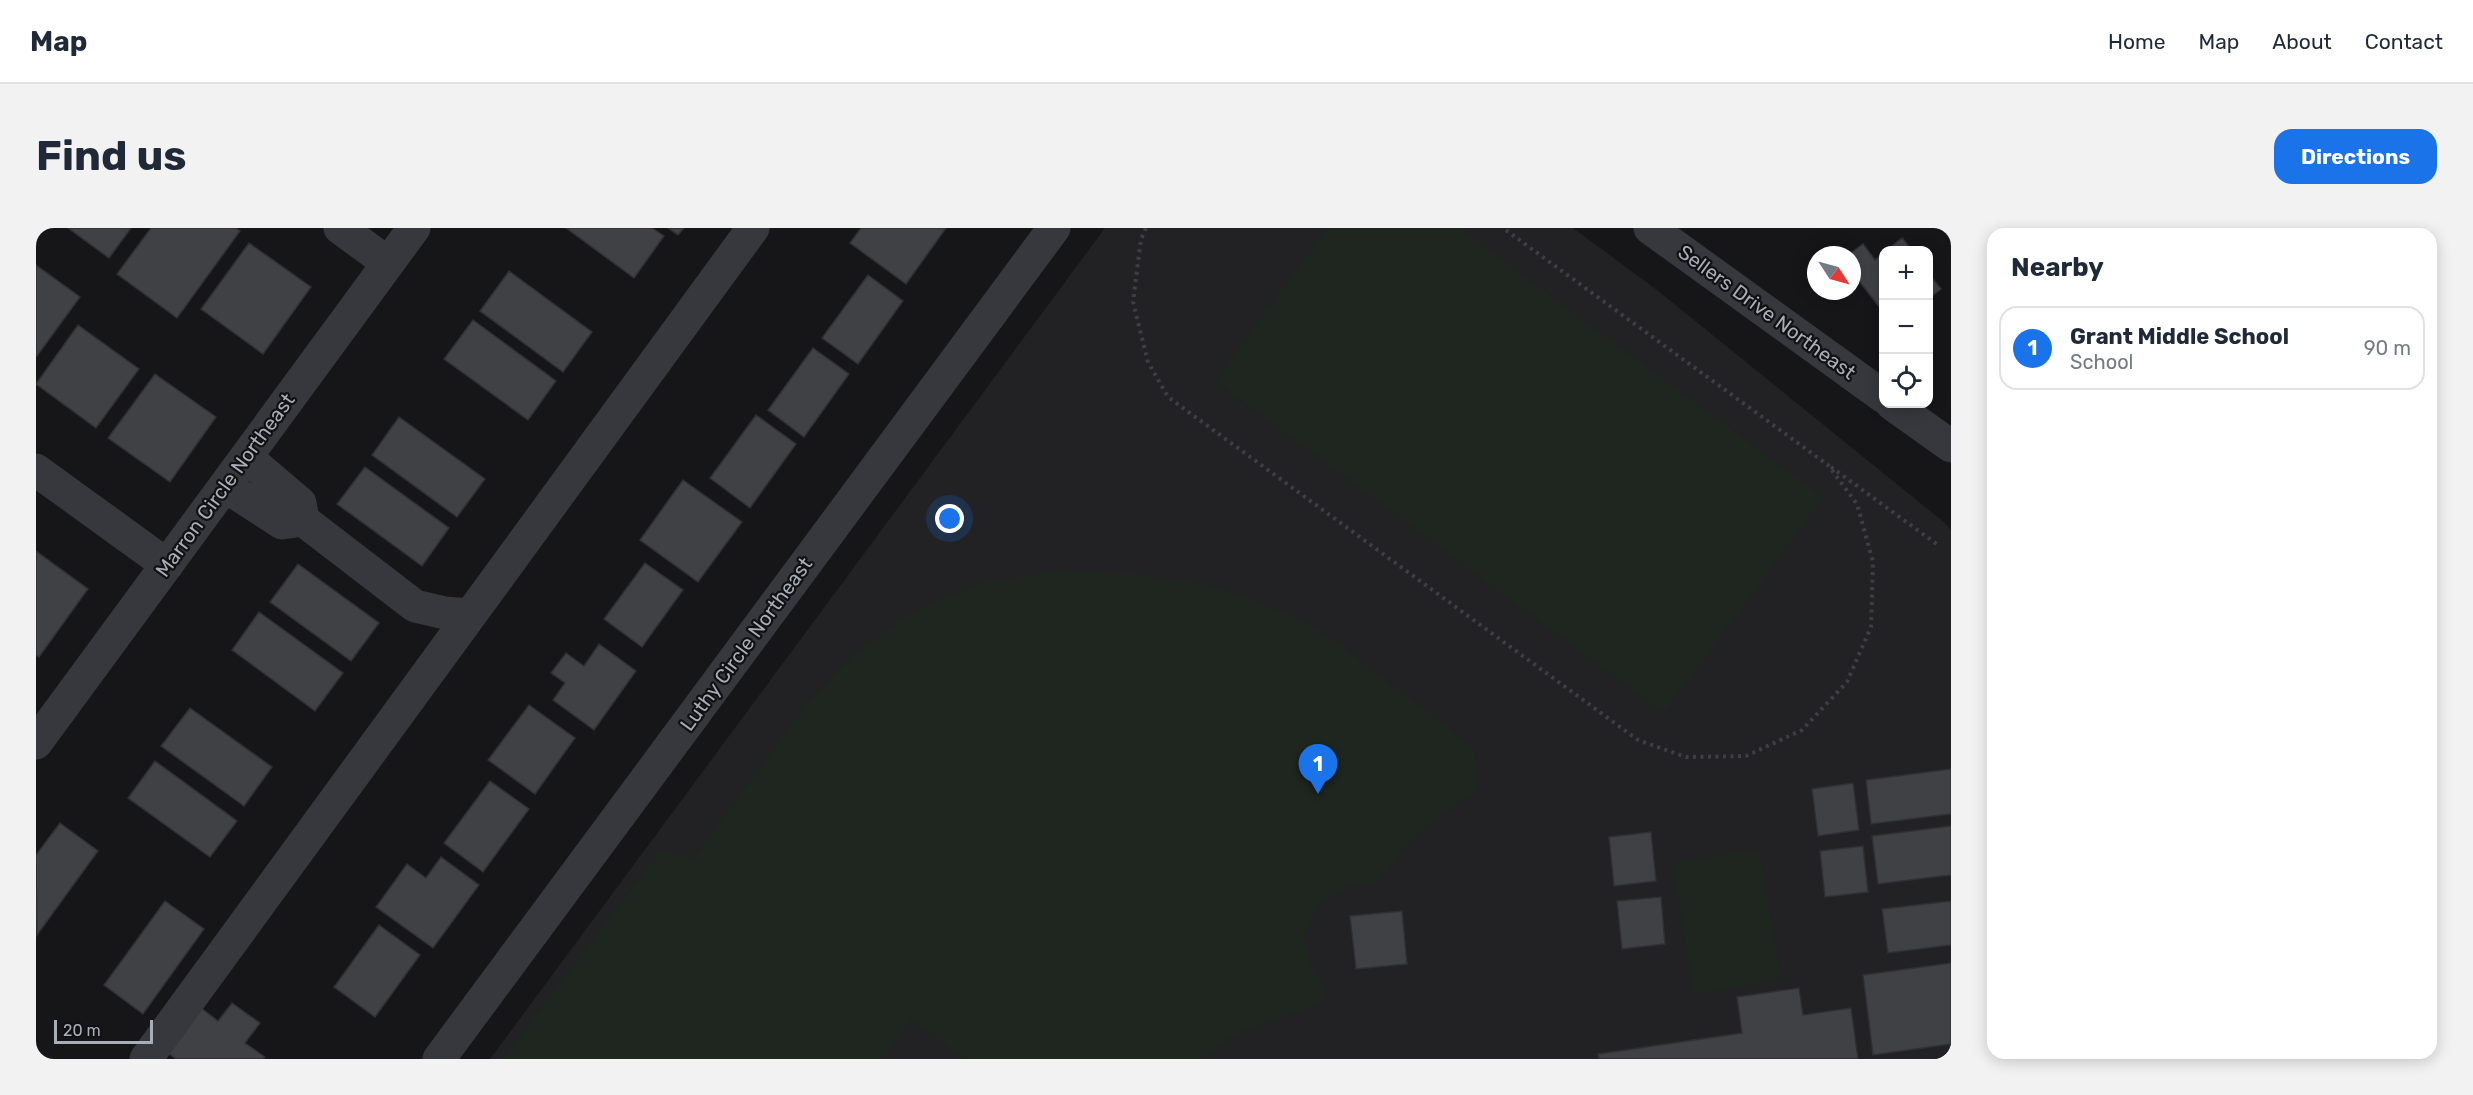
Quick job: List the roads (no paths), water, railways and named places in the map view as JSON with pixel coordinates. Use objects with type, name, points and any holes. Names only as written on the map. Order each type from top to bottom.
[{"type":"street","points":[[340,228],[388,263]]},
{"type":"street","name":"Marron Circle Northeast","points":[[36,743],[414,228]]},
{"type":"street","points":[[146,1059],[753,228]]},
{"type":"street","name":"Luthy Circle Northeast","points":[[439,1059],[1054,228]]},
{"type":"street","name":"Sellers Drive Northeast","points":[[1650,228],[1879,393]]},
{"type":"street","points":[[1899,408],[1951,446]]},
{"type":"street","points":[[246,457],[300,503],[303,520],[415,606],[445,613],[470,615]]},
{"type":"street","points":[[36,470],[167,565]]},
{"type":"street","points":[[225,486],[282,523],[303,520]]},
{"type":"place","name":"Grant Middle School","points":[[1318,794]]}]
